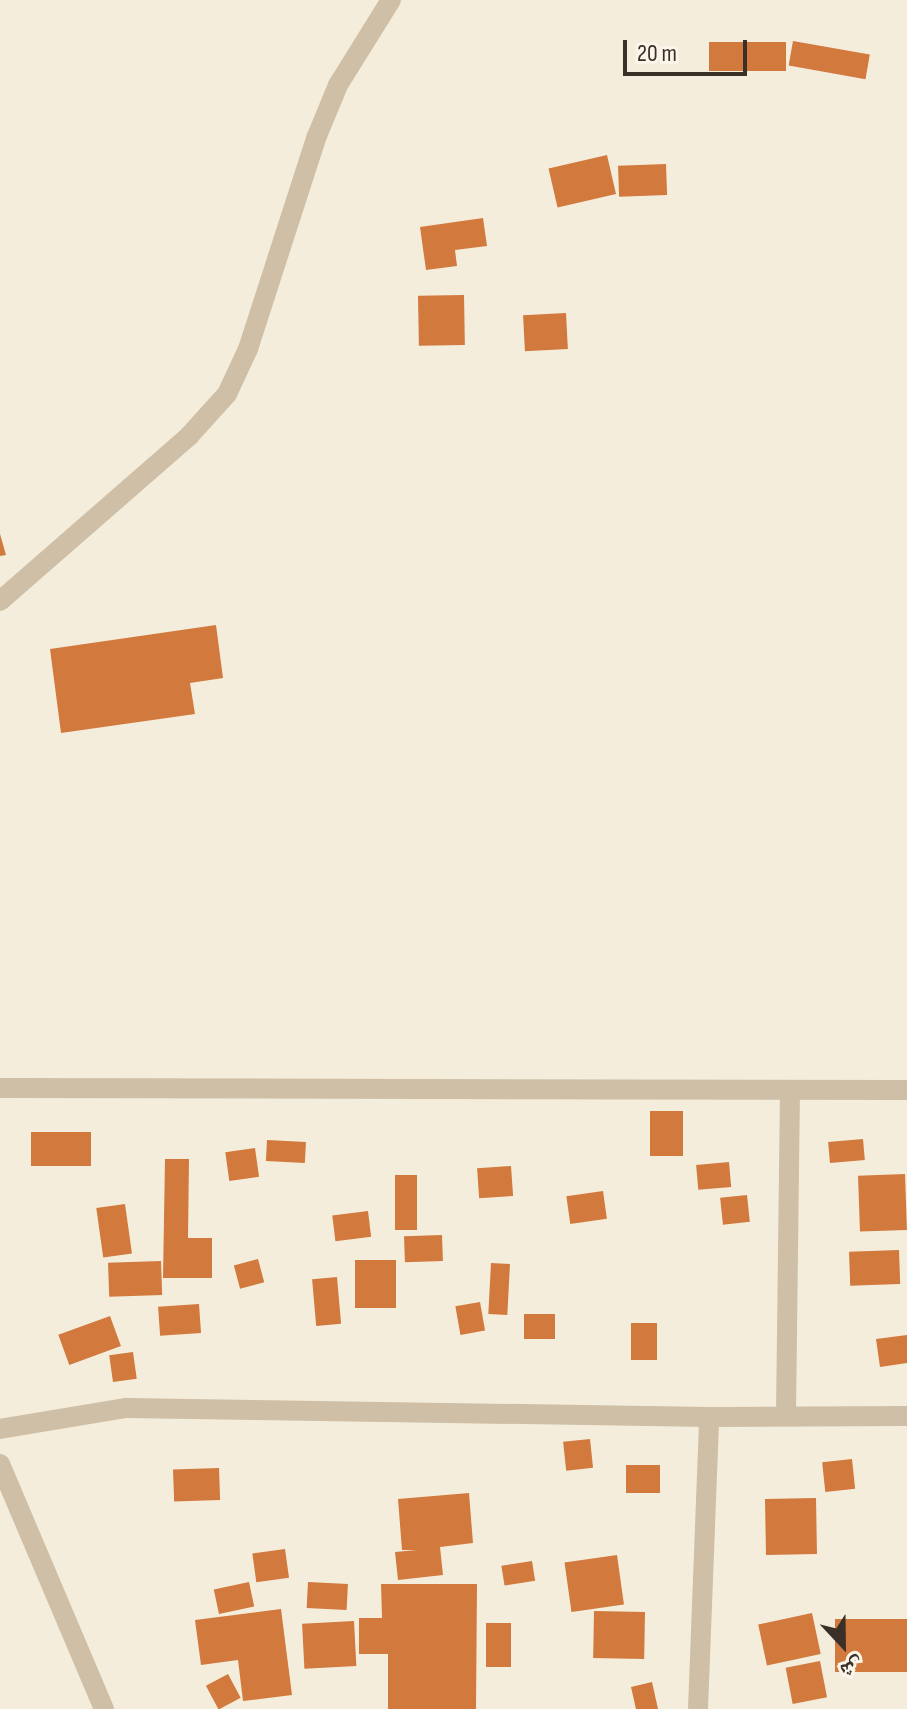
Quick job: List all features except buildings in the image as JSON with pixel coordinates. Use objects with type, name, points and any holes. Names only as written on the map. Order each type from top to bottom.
[{"type":"street","points":[[0,601],[189,436],[227,394],[248,349],[322,123],[338,85],[391,0]]},
{"type":"street","points":[[0,1088],[907,1090]]},
{"type":"street","points":[[786,1415],[790,1091]]},
{"type":"street","points":[[0,1429],[126,1408],[709,1417],[907,1416]]},
{"type":"street","points":[[698,1709],[709,1417]]},
{"type":"street","points":[[0,1464],[104,1709]]}]
